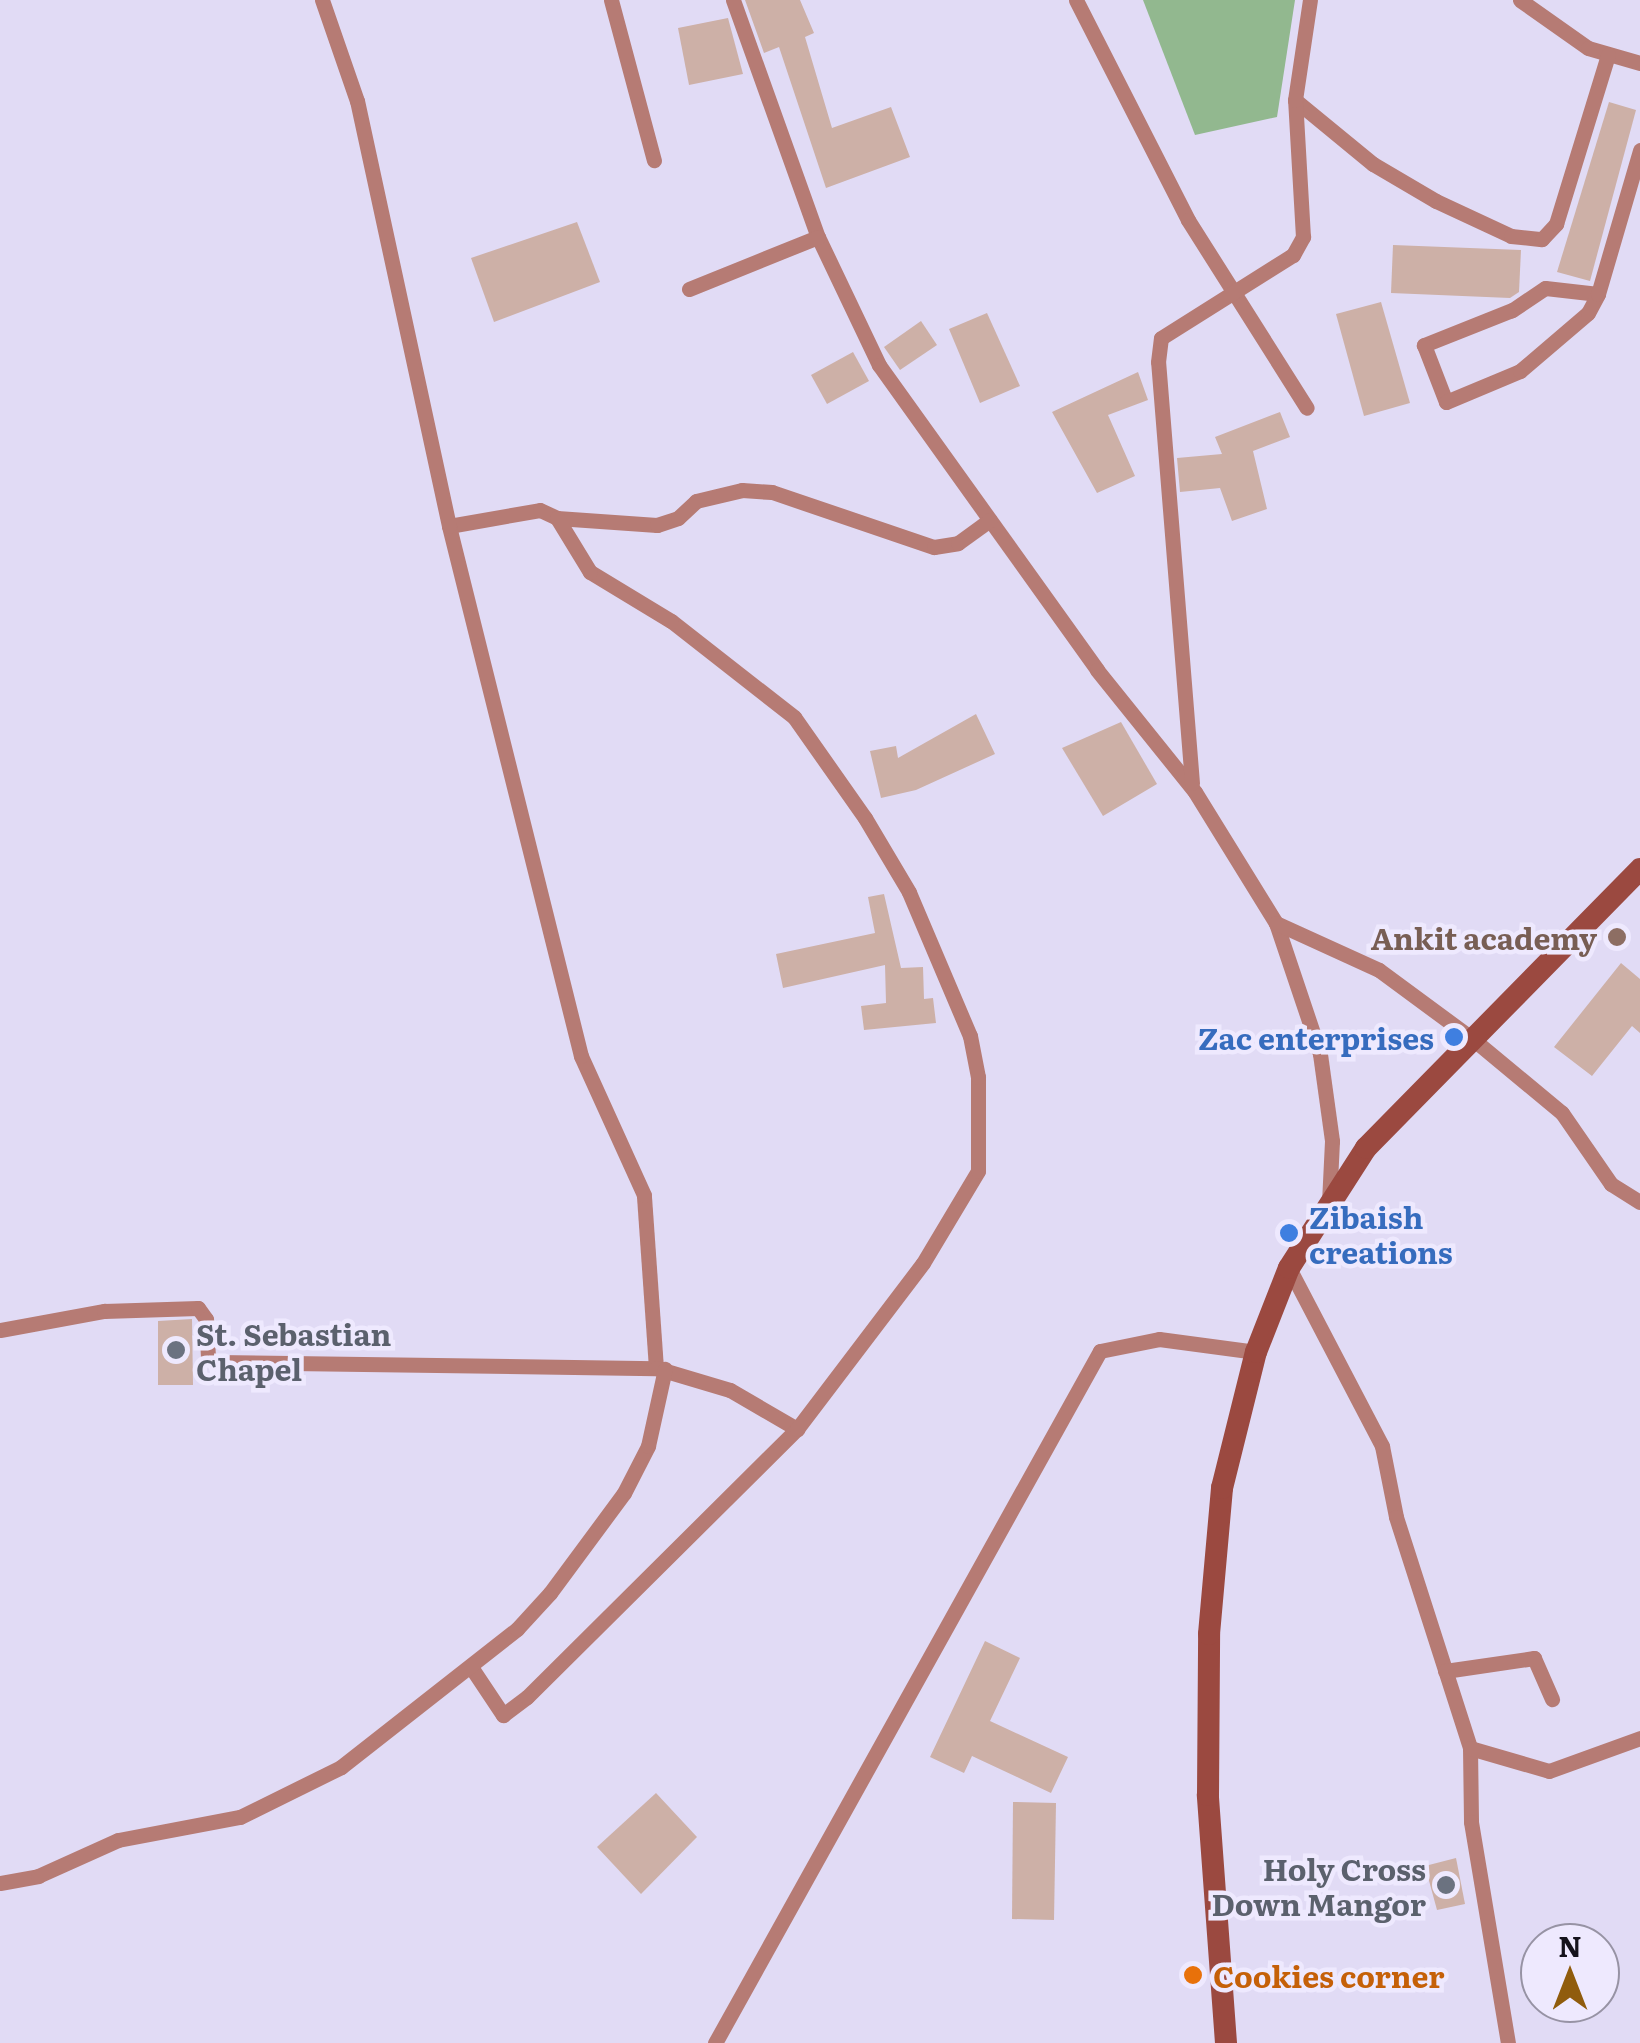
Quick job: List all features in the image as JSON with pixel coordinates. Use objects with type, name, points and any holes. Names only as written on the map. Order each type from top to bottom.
[{"type":"main road","points":[[1226,2043],[1208,1795],[1208,1634],[1222,1488],[1256,1352],[1289,1268],[1366,1148],[1640,869]]},
{"type":"street","points":[[0,1883],[38,1876],[118,1840],[200,1827],[279,1802],[342,1767],[470,1667],[550,1593],[624,1493],[648,1446],[660,1368],[644,1194],[581,1056],[449,526],[356,101],[322,0]]},
{"type":"street","points":[[611,0],[654,160]]},
{"type":"street","points":[[733,0],[818,236],[878,364],[1195,792],[1276,923],[1320,1054],[1332,1142],[1329,1202]]},
{"type":"street","points":[[1076,0],[1230,294],[1306,408]]},
{"type":"street","points":[[1195,792],[1185,756],[1158,362],[1162,338],[1293,255],[1302,236],[1295,100],[1310,0]]},
{"type":"street","points":[[1520,0],[1608,55],[1640,62]]},
{"type":"street","points":[[1295,100],[1373,164],[1420,192],[1511,236],[1542,239],[1556,224],[1608,55]]},
{"type":"street","points":[[1598,294],[1545,288],[1512,310],[1424,345],[1446,402],[1520,371],[1574,330],[1598,294],[1640,150]]},
{"type":"street","points":[[689,289],[818,236]]},
{"type":"street","points":[[449,526],[540,510],[557,518],[657,524],[678,518],[696,500],[742,490],[772,492],[934,547],[958,543],[990,520]]},
{"type":"street","points":[[470,1667],[503,1715],[797,1428],[923,1263],[978,1171],[978,1077],[970,1036],[908,892],[794,718],[671,621],[590,572],[557,518]]},
{"type":"street","points":[[1276,923],[1379,970],[1474,1040],[1562,1113],[1611,1184],[1640,1202]]},
{"type":"street","points":[[1289,1268],[1382,1446],[1396,1517],[1470,1748],[1472,1822],[1508,2043]]},
{"type":"street","points":[[0,1330],[104,1311],[198,1308],[206,1319],[208,1358],[220,1363],[660,1368],[730,1390],[797,1428]]},
{"type":"street","points":[[715,2043],[1100,1350],[1159,1339],[1256,1352]]},
{"type":"street","points":[[1445,1671],[1534,1658],[1552,1699]]},
{"type":"street","points":[[1470,1748],[1548,1771],[1640,1738]]},
{"type":"green space","points":[[1143,0],[1295,0],[1277,117],[1195,135]]},
{"type":"building","points":[[745,0],[800,0],[814,33],[805,37],[832,128],[891,107],[910,157],[826,188],[779,47],[764,53]]},
{"type":"building","points":[[728,18],[743,74],[689,85],[678,28]]},
{"type":"building","points":[[1609,102],[1636,110],[1590,281],[1557,272]]},
{"type":"building","points":[[577,222],[600,282],[494,322],[471,258]]},
{"type":"building","points":[[1393,245],[1521,250],[1519,292],[1510,298],[1391,293]]},
{"type":"building","points":[[1381,302],[1410,403],[1364,416],[1336,314]]},
{"type":"building","points":[[987,313],[1020,386],[980,403],[949,329]]},
{"type":"building","points":[[921,321],[937,345],[900,370],[884,347]]},
{"type":"building","points":[[853,352],[869,381],[827,404],[811,375]]},
{"type":"building","points":[[1138,372],[1148,400],[1108,415],[1135,476],[1097,493],[1052,412]]},
{"type":"building","points":[[1280,412],[1290,437],[1253,451],[1267,509],[1232,521],[1220,488],[1180,492],[1177,458],[1222,454],[1215,437]]},
{"type":"building","points":[[976,714],[995,754],[916,790],[881,798],[870,751],[896,746],[898,758]]},
{"type":"building","points":[[1121,722],[1157,784],[1103,816],[1062,748]]},
{"type":"building","points":[[884,894],[901,968],[923,967],[924,999],[933,998],[936,1023],[864,1030],[861,1006],[886,1003],[885,965],[783,988],[776,954],[875,933],[868,897]]},
{"type":"building","points":[[1621,963],[1640,979],[1640,1033],[1632,1026],[1592,1076],[1554,1047]]},
{"type":"building","name":"St. Sebastian Chapel","points":[[192,1319],[193,1385],[158,1385],[158,1321]]},
{"type":"building","points":[[985,1641],[1020,1658],[990,1721],[1068,1757],[1051,1793],[972,1756],[964,1773],[930,1757]]},
{"type":"building","points":[[656,1793],[697,1837],[641,1894],[597,1847]]},
{"type":"building","points":[[1013,1802],[1056,1803],[1054,1920],[1012,1919]]},
{"type":"building","name":"Holy Cross Down Mangor","points":[[1456,1858],[1465,1904],[1437,1910],[1425,1866]]},
{"type":"place","name":"Ankit academy","points":[[1617,937]]},
{"type":"place","name":"Zac enterprises","points":[[1454,1037]]},
{"type":"place","name":"Zibaish creations","points":[[1289,1233]]},
{"type":"place","name":"St. Sebastian Chapel","points":[[176,1350]]},
{"type":"place","name":"Holy Cross Down Mangor","points":[[1446,1885]]},
{"type":"place","name":"Cookies corner","points":[[1193,1975]]}]
